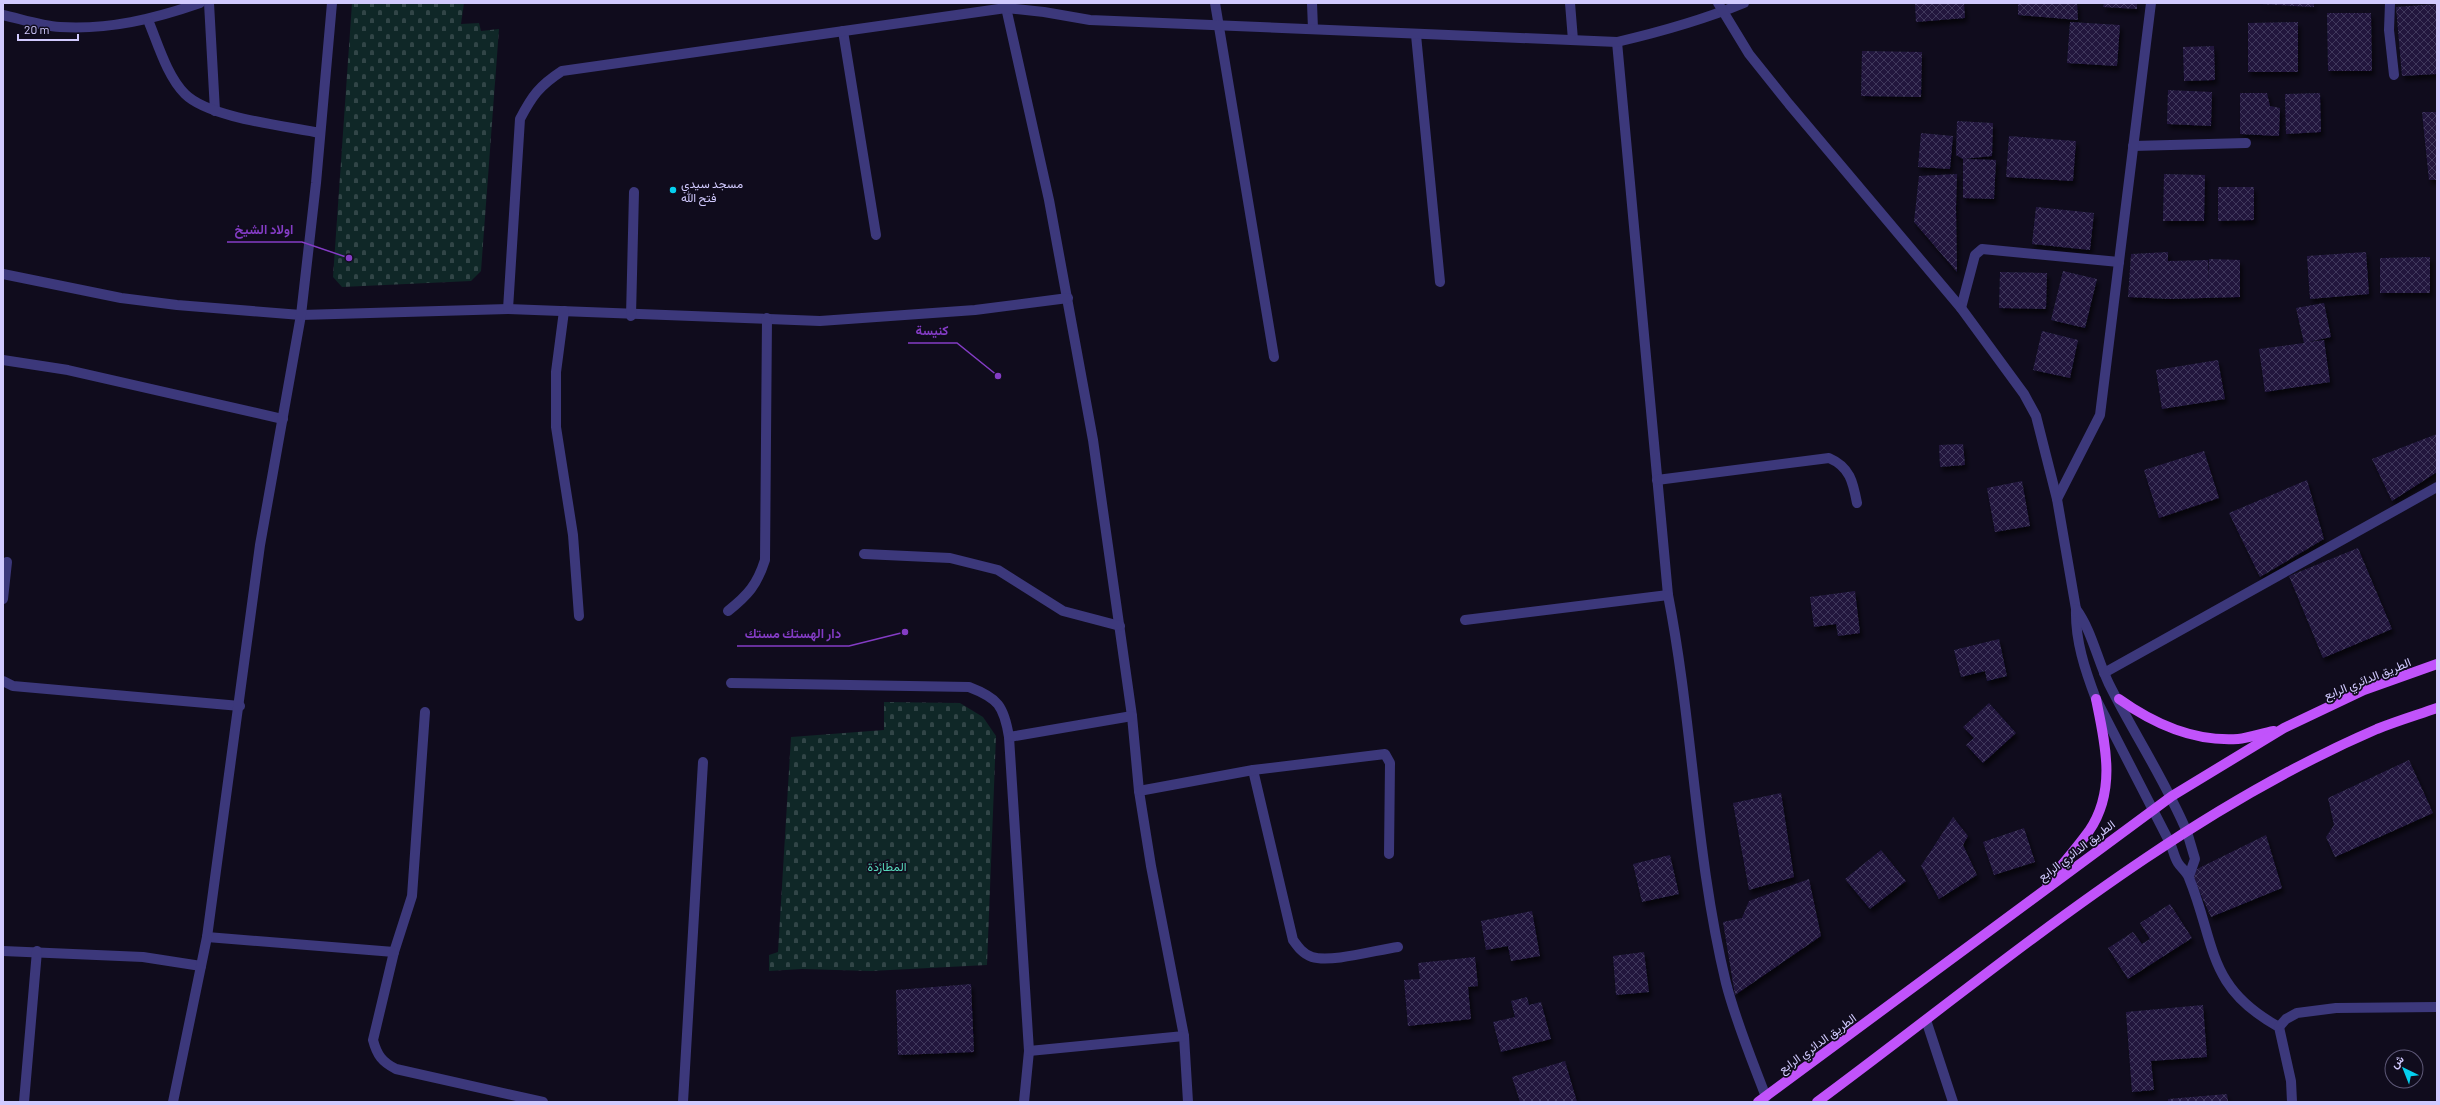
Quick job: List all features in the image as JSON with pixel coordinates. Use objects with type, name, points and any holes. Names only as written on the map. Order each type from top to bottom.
[{"type":"main road","name":"الطريق الدائري الرابع","points":[[1762,1100],[2036,897],[2152,808],[2284,728],[2364,690],[2437,664]]},
{"type":"main road","points":[[2036,897],[2090,830],[2105,794],[2106,745],[2096,699]]},
{"type":"main road","points":[[2119,699],[2138,713],[2163,726],[2195,736],[2239,739],[2284,728]]},
{"type":"main road","points":[[1818,1102],[2076,907],[2187,832],[2288,772],[2378,728],[2437,708]]},
{"type":"street","points":[[3,15],[58,27],[103,27],[148,20],[200,3]]},
{"type":"street","points":[[209,3],[215,111]]},
{"type":"street","points":[[173,1102],[207,937],[240,706],[260,545],[301,315],[332,3]]},
{"type":"street","points":[[1215,3],[1274,357]]},
{"type":"street","points":[[1312,3],[1313,29]]},
{"type":"street","points":[[1570,3],[1573,40]]},
{"type":"street","points":[[508,309],[520,119],[534,94],[543,83],[562,71],[843,32],[1005,6],[1090,20],[1219,24],[1416,35],[1617,42],[1662,32],[1720,8],[1744,3]]},
{"type":"street","points":[[2057,499],[2100,415],[2151,3]]},
{"type":"street","points":[[2390,3],[2389,30],[2394,75]]},
{"type":"street","points":[[1005,6],[1039,155],[1068,298],[1093,440],[1132,716],[1139,791],[1151,866],[1184,1036],[1188,1102]]},
{"type":"street","points":[[1720,8],[1749,54],[1789,104],[1961,308],[2012,376],[2036,416],[2057,499],[2076,609],[2075,627],[2096,699],[2170,843],[2178,863],[2188,876],[2213,955],[2226,982],[2241,1000],[2261,1017],[2279,1027],[2291,1081],[2292,1102]]},
{"type":"street","points":[[148,20],[173,77],[185,94],[203,107],[215,111],[320,133]]},
{"type":"street","points":[[843,32],[876,235]]},
{"type":"street","points":[[1416,35],[1440,282]]},
{"type":"street","points":[[1617,42],[1668,594],[1679,652],[1696,808],[1723,968],[1762,1100]]},
{"type":"street","points":[[2133,146],[2246,143]]},
{"type":"street","points":[[631,316],[634,192]]},
{"type":"street","points":[[1961,308],[1975,256],[1982,248],[2119,262]]},
{"type":"street","points":[[3,274],[121,298],[177,305],[301,315],[508,309],[631,316],[682,314],[820,321],[975,310],[1068,298]]},
{"type":"street","points":[[564,311],[556,372],[556,427],[572,535],[579,616]]},
{"type":"street","points":[[728,611],[748,595],[760,577],[765,560],[767,318]]},
{"type":"street","points":[[3,360],[68,370],[283,419]]},
{"type":"street","points":[[1657,480],[1829,458],[1840,463],[1852,477],[1857,503]]},
{"type":"street","points":[[2104,673],[2437,487]]},
{"type":"street","points":[[864,554],[950,558],[998,570],[1063,611],[1120,626]]},
{"type":"street","points":[[3,599],[7,562]]},
{"type":"street","points":[[1465,620],[1668,594]]},
{"type":"street","points":[[2076,609],[2086,623],[2104,673],[2172,796],[2187,832],[2195,859],[2188,876]]},
{"type":"street","points":[[3,681],[13,686],[240,706]]},
{"type":"street","points":[[731,682],[969,687],[990,695],[1006,715],[1009,737],[1029,1051],[1024,1102]]},
{"type":"street","points":[[425,712],[412,896],[394,952],[373,1040],[377,1052],[384,1062],[396,1069],[543,1102]]},
{"type":"street","points":[[1009,737],[1132,716]]},
{"type":"street","points":[[1139,791],[1252,770],[1385,754],[1390,763],[1389,854]]},
{"type":"street","points":[[683,1102],[703,762]]},
{"type":"street","points":[[1252,770],[1293,940],[1300,950],[1310,956],[1323,959],[1398,947]]},
{"type":"street","points":[[207,937],[394,952]]},
{"type":"street","points":[[3,950],[143,957],[201,966]]},
{"type":"street","points":[[24,1102],[37,951]]},
{"type":"street","points":[[2279,1027],[2286,1019],[2304,1012],[2336,1008],[2437,1007]]},
{"type":"street","points":[[1926,1020],[1953,1102]]},
{"type":"street","points":[[1029,1051],[1184,1036]]},
{"type":"green space","points":[[352,3],[464,3],[461,24],[479,23],[481,31],[499,29],[481,271],[471,281],[342,287],[333,277]]},
{"type":"green space","name":"المَطَارْدَة","points":[[884,702],[960,703],[983,717],[996,736],[987,965],[871,971],[802,969],[769,971],[769,955],[778,952],[791,737],[884,730]]},
{"type":"building","points":[[1915,3],[1964,3],[1965,18],[1916,22]]},
{"type":"building","points":[[2018,3],[2077,3],[2078,20],[2018,15]]},
{"type":"building","points":[[2104,3],[2137,3],[2137,9],[2103,7]]},
{"type":"building","points":[[2314,3],[2314,7],[2260,4]]},
{"type":"building","points":[[2437,4],[2437,74],[2402,76],[2396,7]]},
{"type":"building","points":[[2327,13],[2371,13],[2372,71],[2328,71]]},
{"type":"building","points":[[2070,22],[2120,25],[2117,66],[2067,63]]},
{"type":"building","points":[[2298,22],[2298,72],[2248,72],[2248,23]]},
{"type":"building","points":[[2214,46],[2215,80],[2184,81],[2183,47]]},
{"type":"building","points":[[1862,51],[1922,52],[1921,97],[1861,96]]},
{"type":"building","points":[[2168,90],[2212,92],[2211,126],[2167,124]]},
{"type":"building","points":[[2240,93],[2267,93],[2270,106],[2280,108],[2279,136],[2240,134]]},
{"type":"building","points":[[2320,93],[2321,132],[2286,134],[2285,94]]},
{"type":"building","points":[[2422,112],[2437,112],[2437,180],[2429,180]]},
{"type":"building","points":[[1957,121],[1993,123],[1992,156],[1963,159],[1956,155]]},
{"type":"building","points":[[1921,133],[1953,136],[1950,169],[1918,167]]},
{"type":"building","points":[[2009,136],[2076,141],[2073,181],[2006,177]]},
{"type":"building","points":[[1963,159],[1996,160],[1994,199],[1963,198]]},
{"type":"building","points":[[1957,174],[1957,272],[1914,222],[1919,176]]},
{"type":"building","points":[[2164,174],[2205,175],[2204,221],[2163,221]]},
{"type":"building","points":[[2218,187],[2254,187],[2254,220],[2218,221]]},
{"type":"building","points":[[2036,207],[2094,213],[2090,250],[2032,244]]},
{"type":"building","points":[[2168,252],[2168,261],[2208,260],[2208,281],[2209,259],[2240,260],[2240,297],[2169,299],[2128,297],[2131,254]]},
{"type":"building","points":[[2366,252],[2369,294],[2310,299],[2307,256]]},
{"type":"building","points":[[2430,257],[2430,293],[2380,293],[2380,258]]},
{"type":"building","points":[[2063,271],[2097,279],[2085,328],[2051,320]]},
{"type":"building","points":[[2000,272],[2047,273],[2046,309],[1999,308]]},
{"type":"building","points":[[2324,303],[2331,337],[2308,342],[2324,340],[2330,382],[2265,392],[2259,349],[2304,343],[2296,308]]},
{"type":"building","points":[[2042,331],[2078,340],[2070,378],[2033,370]]},
{"type":"building","points":[[2218,360],[2225,399],[2162,409],[2156,370]]},
{"type":"building","points":[[2437,434],[2437,472],[2392,501],[2372,459]]},
{"type":"building","points":[[1963,444],[1965,465],[1940,467],[1939,445]]},
{"type":"building","points":[[2204,451],[2219,498],[2159,518],[2144,470]]},
{"type":"building","points":[[2307,480],[2324,539],[2260,577],[2229,513]]},
{"type":"building","points":[[2022,481],[2030,526],[1995,532],[1987,488]]},
{"type":"building","points":[[2358,548],[2392,629],[2323,658],[2289,576]]},
{"type":"building","points":[[1855,591],[1860,633],[1838,636],[1836,624],[1814,627],[1810,597]]},
{"type":"building","points":[[1999,639],[2007,676],[1987,681],[1985,671],[1961,677],[1954,650]]},
{"type":"building","points":[[1989,703],[2016,733],[1983,763],[1966,745],[1974,738],[1963,727]]},
{"type":"building","points":[[2409,760],[2433,813],[2335,857],[2326,837],[2334,825],[2328,798]]},
{"type":"building","points":[[1781,793],[1794,877],[1749,890],[1733,803]]},
{"type":"building","points":[[1953,817],[1968,836],[1963,845],[1977,875],[1939,899],[1921,866]]},
{"type":"building","points":[[2024,828],[2035,862],[1994,875],[1983,842]]},
{"type":"building","points":[[2266,835],[2282,888],[2211,917],[2191,872]]},
{"type":"building","points":[[1881,850],[1906,881],[1870,909],[1845,879]]},
{"type":"building","points":[[1670,855],[1679,894],[1642,902],[1633,864]]},
{"type":"building","points":[[1809,879],[1821,936],[1735,995],[1723,922],[1742,918],[1749,901]]},
{"type":"building","points":[[2170,904],[2192,938],[2128,979],[2108,948],[2133,932],[2142,944],[2150,939],[2140,923]]},
{"type":"building","points":[[1532,911],[1540,956],[1511,961],[1508,946],[1486,950],[1481,921]]},
{"type":"building","points":[[1644,952],[1649,992],[1616,995],[1613,956]]},
{"type":"building","points":[[1475,957],[1478,986],[1468,987],[1471,1019],[1408,1026],[1404,980],[1420,979],[1418,963]]},
{"type":"building","points":[[971,984],[974,1052],[898,1055],[896,990]]},
{"type":"building","points":[[1527,997],[1529,1005],[1541,1002],[1551,1039],[1501,1052],[1493,1022],[1515,1017],[1511,1001]]},
{"type":"building","points":[[2203,1005],[2207,1057],[2151,1061],[2154,1090],[2132,1092],[2126,1012]]},
{"type":"building","points":[[1565,1061],[1577,1102],[1520,1102],[1512,1077]]},
{"type":"building","points":[[2227,1094],[2228,1102],[2168,1102],[2168,1099]]},
{"type":"place","name":"مسجد سيدي فتح الله","points":[[673,190]]},
{"type":"place","name":"اولاد الشيخ","points":[[349,258]]},
{"type":"place","name":"كنيسة","points":[[998,376]]},
{"type":"place","name":"دار الهستك مستك","points":[[905,632]]}]
